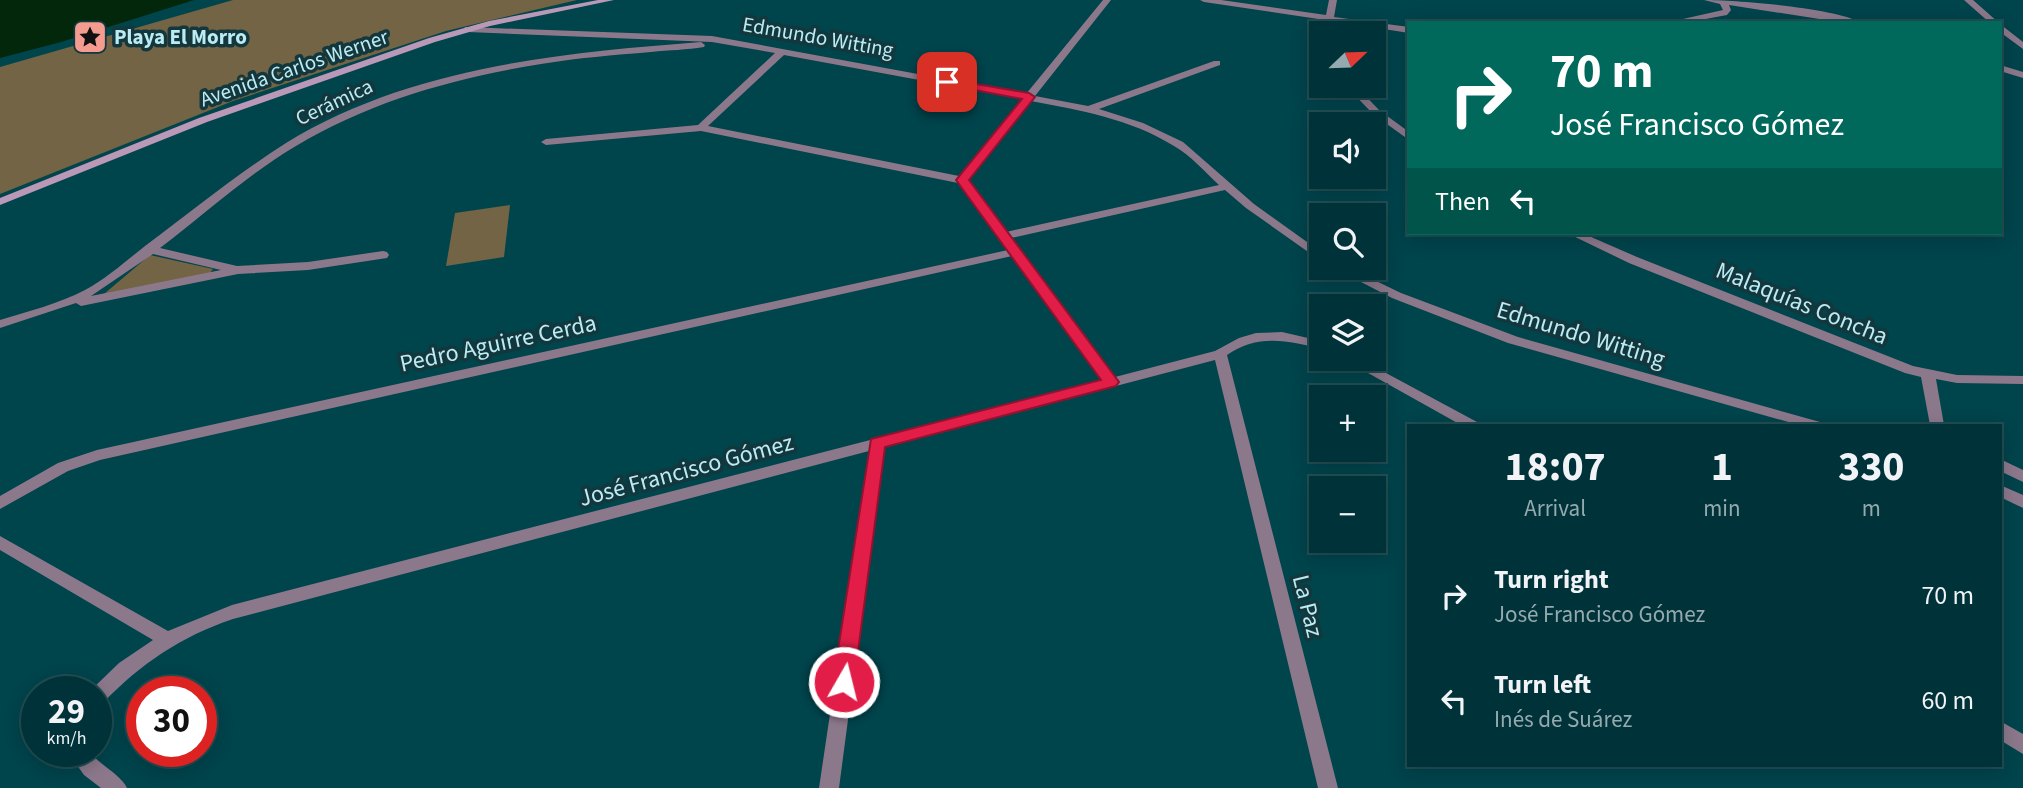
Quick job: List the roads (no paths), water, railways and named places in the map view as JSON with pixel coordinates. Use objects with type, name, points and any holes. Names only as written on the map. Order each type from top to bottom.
[{"type":"main road","name":"Avenida Carlos Werner","points":[[0,202],[235,108],[468,29],[610,0]]},
{"type":"street","points":[[962,180],[1107,0]]},
{"type":"street","points":[[1204,0],[1407,30]]},
{"type":"street","points":[[1329,19],[1333,0]]},
{"type":"street","points":[[1707,0],[1846,21]]},
{"type":"street","points":[[1968,0],[1993,21]]},
{"type":"street","points":[[1680,21],[1724,13],[1727,10],[1722,1]]},
{"type":"street","points":[[1783,10],[1792,21]]},
{"type":"street","name":"Edmundo Witting","points":[[468,29],[691,37],[1089,109],[1165,136],[1193,155],[1277,227],[1309,249]]},
{"type":"street","points":[[2002,29],[2023,46]]},
{"type":"street","name":"Cerámica","points":[[0,324],[59,306],[104,284],[289,146],[328,124],[384,100],[456,79],[532,63],[734,43]]},
{"type":"street","points":[[701,128],[782,52]]},
{"type":"street","points":[[1089,109],[1217,63]]},
{"type":"street","points":[[2002,69],[2023,75]]},
{"type":"street","points":[[1362,98],[1407,135]]},
{"type":"street","points":[[546,142],[701,128],[962,180],[1111,382]]},
{"type":"street","points":[[1004,236],[1227,186]]},
{"type":"street","name":"Malaquías Concha","points":[[1578,235],[1866,354],[1928,375],[1956,379],[2023,380]]},
{"type":"street","points":[[149,249],[238,270]]},
{"type":"street","name":"Pedro Aguirre Cerda","points":[[0,503],[50,474],[87,458],[1015,252]]},
{"type":"street","points":[[59,306],[238,270],[308,266],[383,255]]},
{"type":"street","name":"Edmundo Witting","points":[[1367,280],[1440,313],[1531,346],[1811,424]]},
{"type":"street","name":"José Francisco Gómez","points":[[112,682],[126,668],[167,639],[201,622],[232,612],[1220,354],[1239,341],[1260,336],[1285,337],[1309,342]]},
{"type":"street","name":"La Paz","points":[[1220,354],[1328,788]]},
{"type":"street","points":[[1372,371],[1470,424]]},
{"type":"street","points":[[1928,375],[1937,424]]},
{"type":"street","points":[[829,788],[877,443]]},
{"type":"street","points":[[2002,465],[2023,477]]},
{"type":"street","points":[[2004,491],[2023,483]]},
{"type":"street","points":[[2004,491],[2023,502]]},
{"type":"street","points":[[0,542],[167,639]]},
{"type":"street","points":[[2002,730],[2023,745]]},
{"type":"street","points":[[89,767],[117,788]]},
{"type":"place","name":"Playa El Morro","points":[[90,37]]}]
